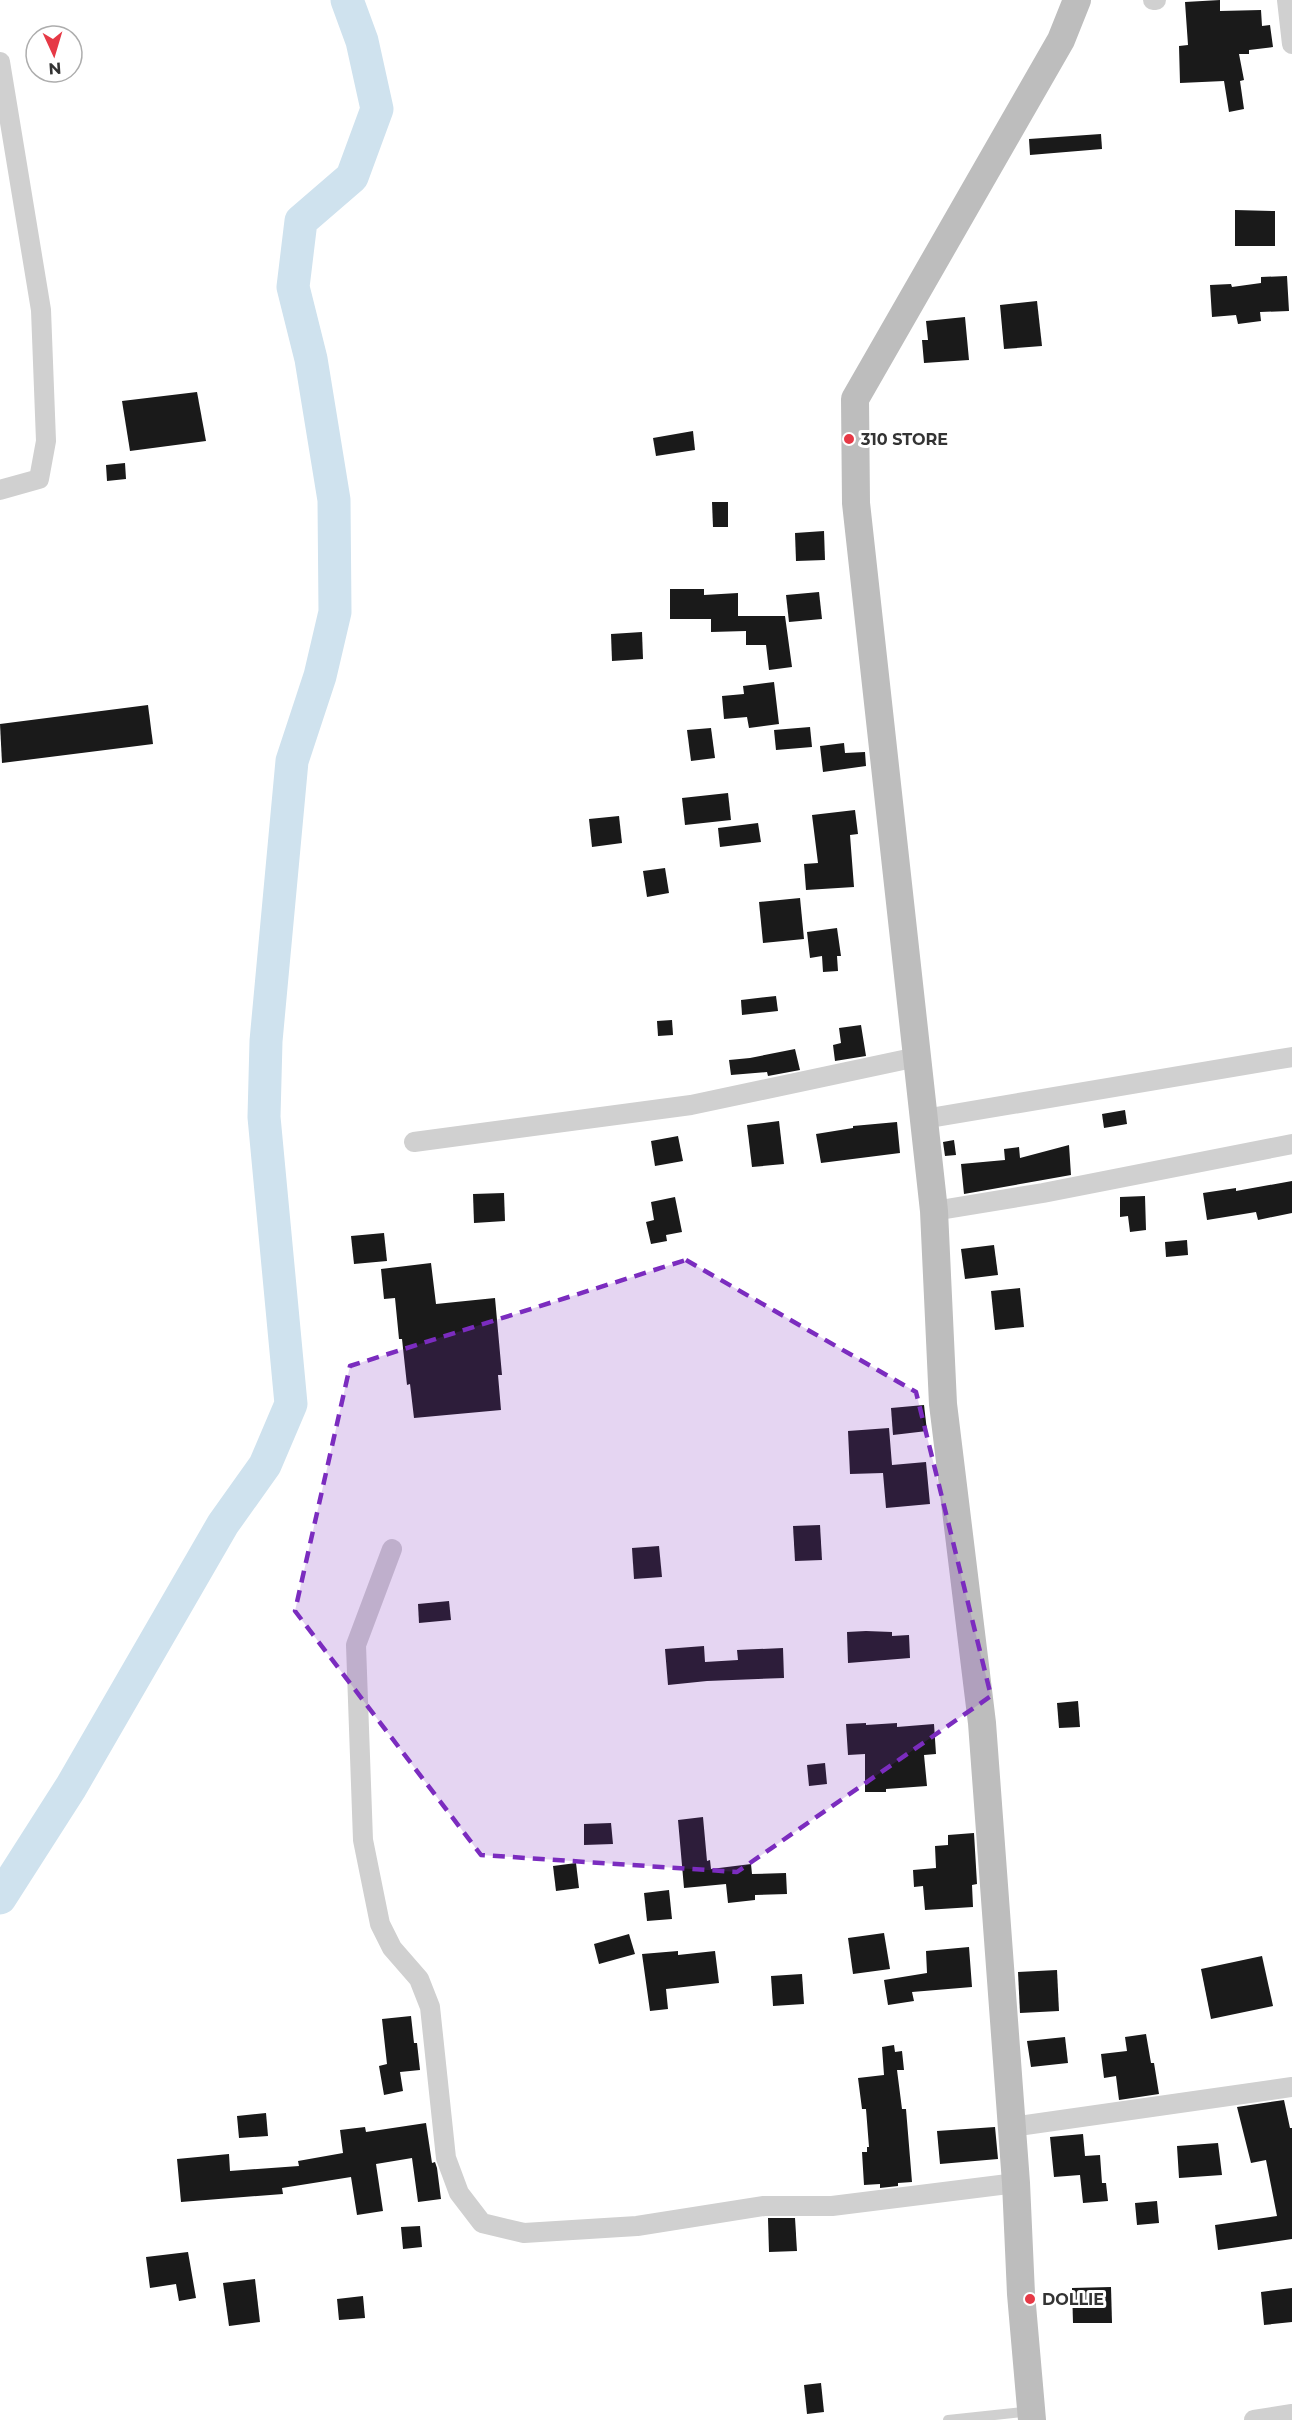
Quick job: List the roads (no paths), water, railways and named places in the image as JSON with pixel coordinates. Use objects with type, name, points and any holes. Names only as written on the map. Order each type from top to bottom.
[{"type":"street","points":[[1032,2415],[1021,2294],[1016,2183],[982,1723],[944,1404],[934,1211],[856,503],[855,399],[1061,40],[1077,0]]},
{"type":"street","points":[[1287,0],[1292,44]]},
{"type":"street","points":[[0,62],[41,310],[46,441],[39,479],[0,490]]},
{"type":"street","points":[[414,1142],[692,1106],[917,1057]]},
{"type":"street","points":[[924,1119],[1292,1057]]},
{"type":"street","points":[[934,1211],[1043,1193],[1292,1144]]},
{"type":"street","points":[[392,1549],[356,1645],[363,1840],[380,1924],[392,1948],[419,1979],[430,2007],[446,2158],[459,2193],[482,2223],[524,2233],[637,2226],[764,2206],[832,2206],[1016,2183]]},
{"type":"street","points":[[1012,2127],[1292,2087]]},
{"type":"street","points":[[1254,2420],[1292,2414]]},
{"type":"lane","points":[[948,2420],[1032,2415]]},
{"type":"waterway","points":[[0,1898],[71,1787],[223,1524],[265,1465],[291,1404],[264,1117],[266,1041],[292,761],[320,676],[335,612],[334,500],[311,359],[293,287],[301,221],[352,177],[377,109],[362,41],[347,0]]},
{"type":"place","name":"310 STORE","points":[[849,439]]},
{"type":"place","name":"DOLLIE","points":[[1030,2299]]}]
